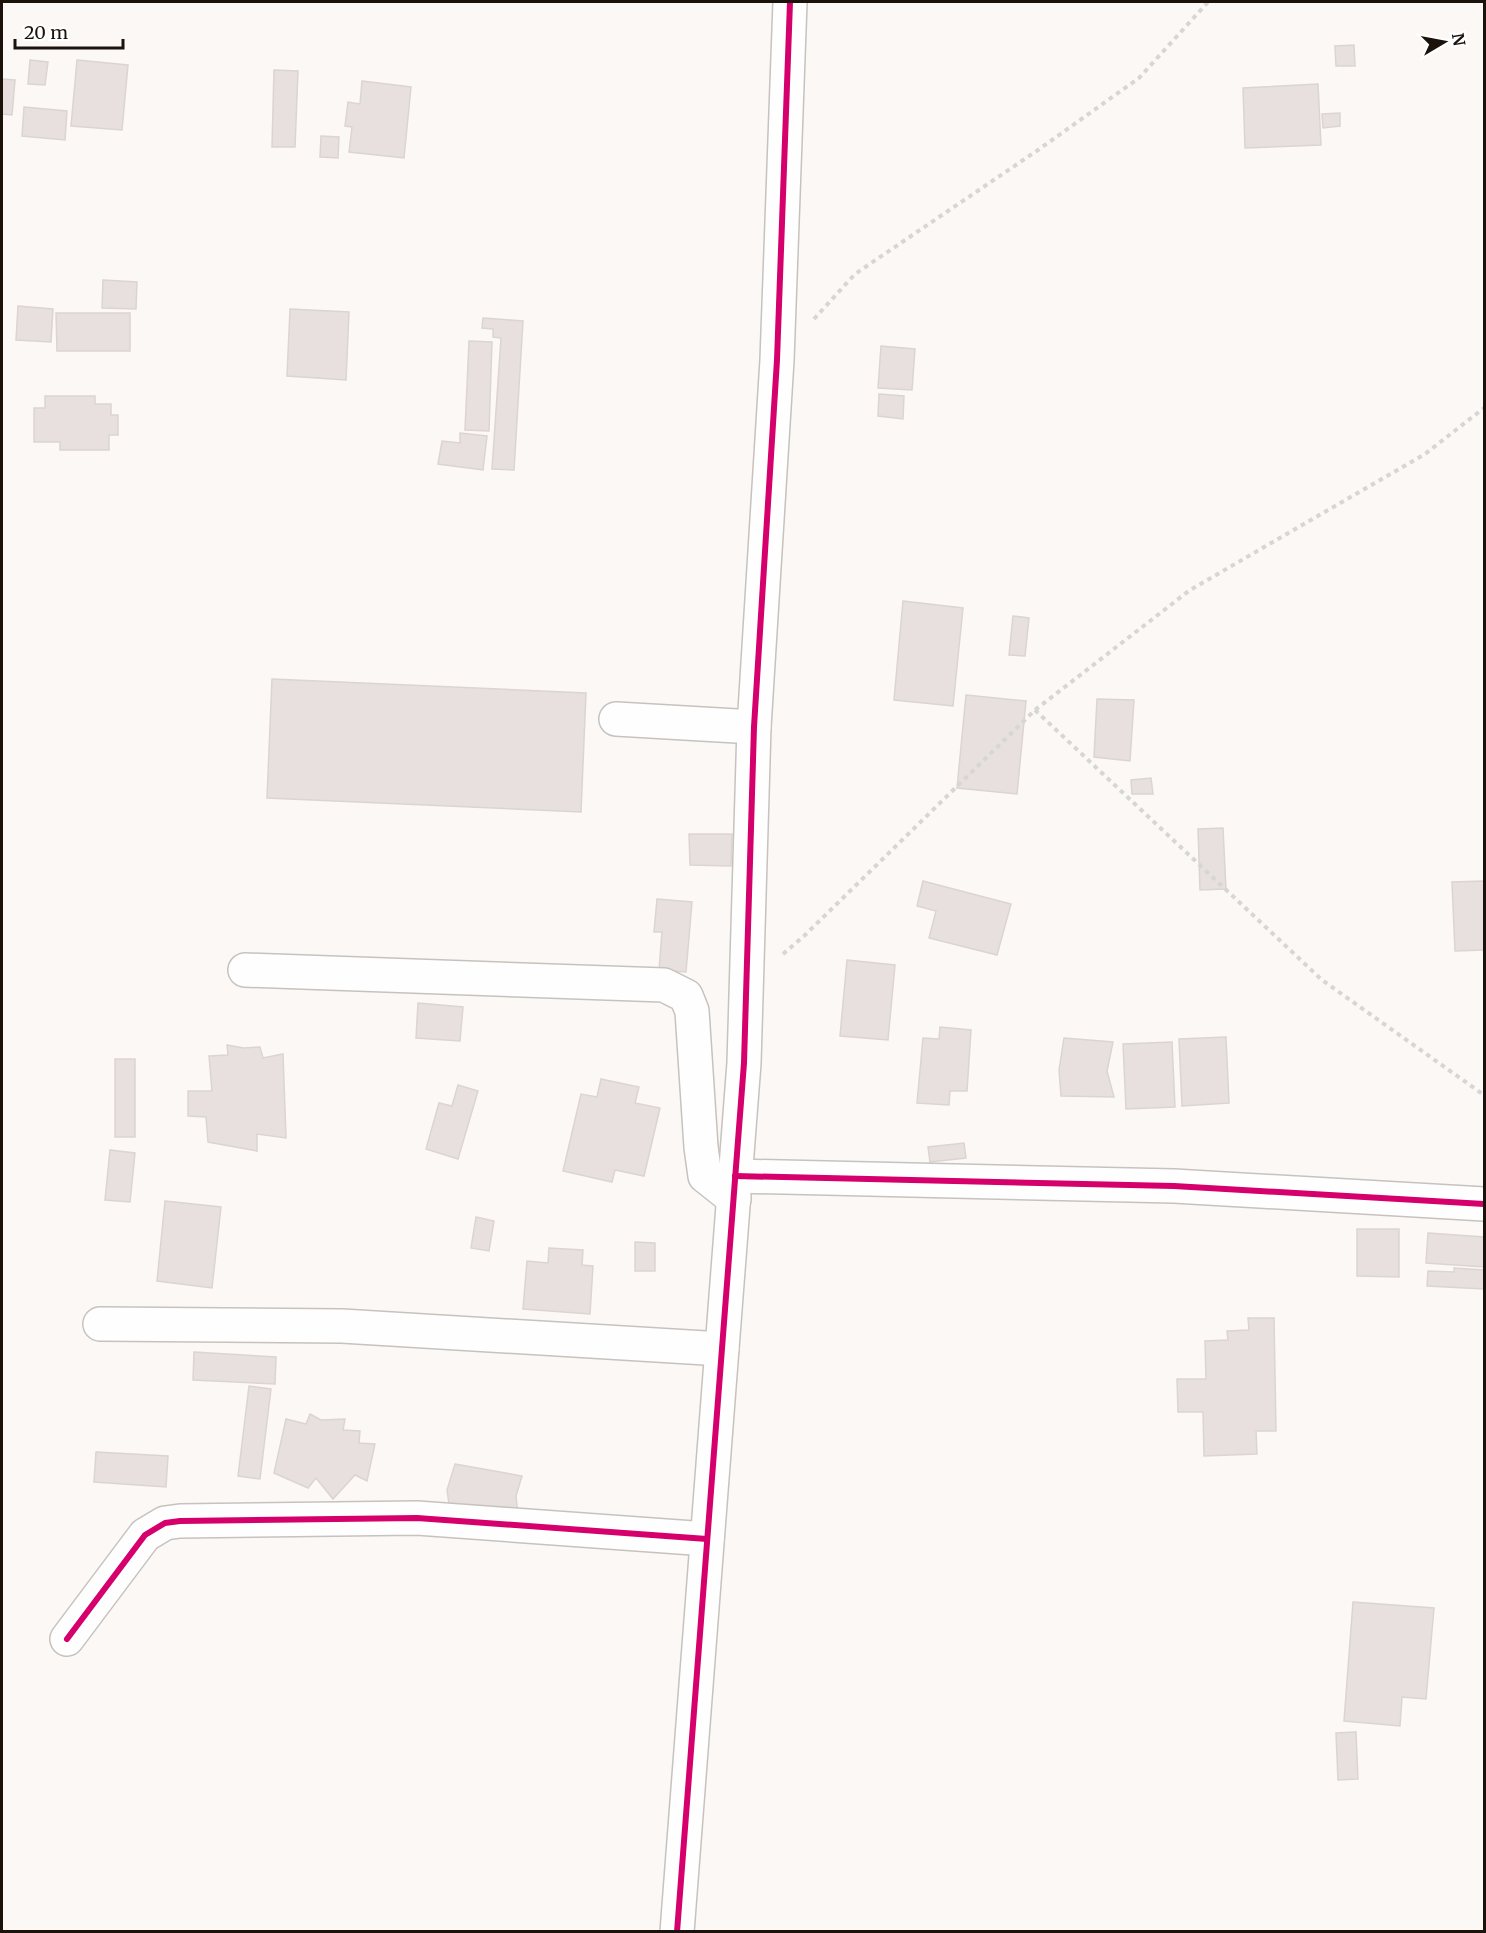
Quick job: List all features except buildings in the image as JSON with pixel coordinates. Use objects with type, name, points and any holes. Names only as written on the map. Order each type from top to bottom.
[{"type":"street","points":[[677,1932],[744,1062],[754,727],[777,360],[790,2]]},
{"type":"street","points":[[616,719],[754,727]]},
{"type":"street","points":[[245,970],[664,985],[686,996],[692,1011],[705,1176],[734,1187],[1174,1186],[1485,1204]]},
{"type":"street","points":[[100,1324],[342,1326],[722,1349]]},
{"type":"street","points":[[67,1640],[145,1535],[165,1523],[417,1518],[707,1539]]},
{"type":"path","points":[[777,360],[855,274],[1038,150],[1139,78],[1208,2]]},
{"type":"path","points":[[748,982],[804,936],[1035,710],[1190,590],[1425,454],[1485,408]]},
{"type":"path","points":[[1035,710],[1322,980],[1485,1095]]},
{"type":"cycle path","points":[[677,1932],[744,1063],[754,727],[777,360],[790,2]]},
{"type":"cycle path","points":[[735,1176],[1174,1186],[1484,1204]]},
{"type":"cycle path","points":[[67,1639],[145,1535],[165,1523],[417,1518],[707,1539]]}]
